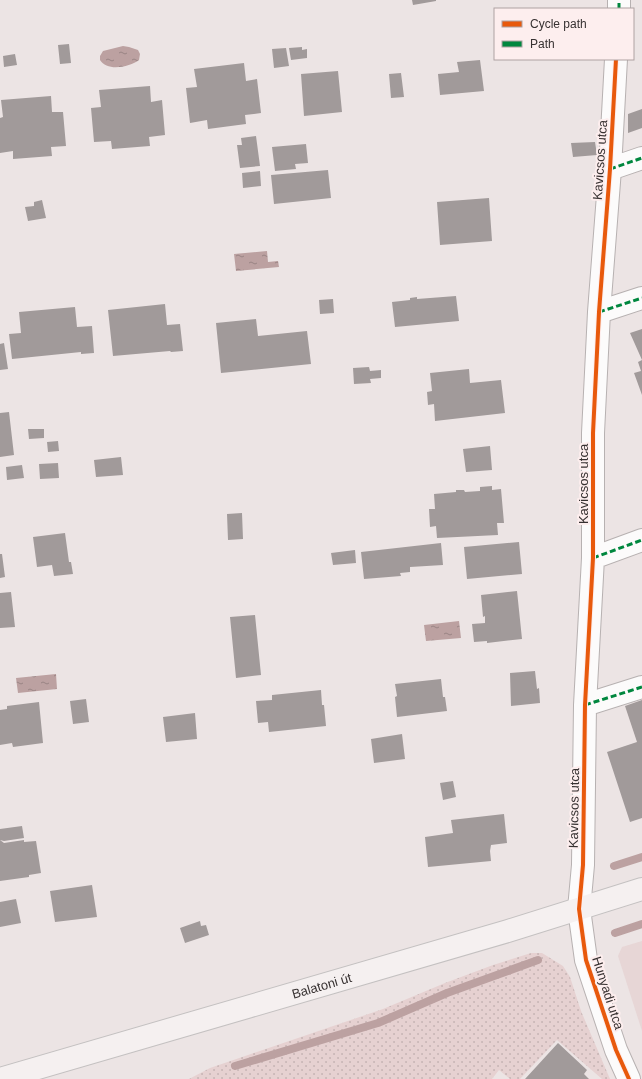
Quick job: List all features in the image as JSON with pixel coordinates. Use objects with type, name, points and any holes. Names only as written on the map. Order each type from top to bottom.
[{"type":"main road","name":"Balatoni út","points":[[0,1079],[383,968],[642,889]]},
{"type":"street","name":"Kavicsos utca","points":[[579,909],[583,857],[585,705],[593,558],[593,433],[599,312],[610,169],[616,60]]},
{"type":"street","points":[[610,169],[642,158]]},
{"type":"street","points":[[599,312],[642,298]]},
{"type":"street","points":[[593,558],[642,540]]},
{"type":"street","points":[[585,705],[642,687]]},
{"type":"street","name":"Hunyadi utca","points":[[579,909],[586,960],[616,1050],[629,1079]]},
{"type":"shaded area","points":[[642,941],[642,1031],[618,956],[622,947]]},
{"type":"shaded area","points":[[531,953],[542,953],[563,966],[570,977],[581,1011],[610,1079],[602,1079],[557,1040],[520,1079],[510,1079],[499,1070],[492,1079],[189,1079],[210,1068],[383,1009],[445,983]]},
{"type":"water","points":[[123,46],[138,50],[140,54],[139,60],[130,65],[113,67],[103,64],[100,60],[100,56],[103,51]]},
{"type":"water","points":[[267,251],[268,262],[278,261],[279,267],[236,271],[234,254]]},
{"type":"water","points":[[459,621],[461,638],[426,641],[424,625]]},
{"type":"water","points":[[56,674],[57,689],[18,693],[16,678]]},
{"type":"building","points":[[412,0],[436,0],[436,1],[413,5]]},
{"type":"building","points":[[69,44],[71,63],[60,64],[58,45]]},
{"type":"building","points":[[302,47],[302,50],[307,49],[307,58],[291,60],[289,48]]},
{"type":"building","points":[[286,48],[289,66],[274,68],[272,49]]},
{"type":"building","points":[[15,54],[17,65],[4,67],[3,56]]},
{"type":"building","points":[[480,60],[484,91],[440,95],[438,74],[459,72],[457,62]]},
{"type":"building","points":[[244,63],[246,81],[257,79],[261,113],[245,115],[246,124],[208,129],[207,120],[190,123],[186,88],[197,87],[194,69]]},
{"type":"building","points":[[338,71],[342,112],[304,116],[301,74]]},
{"type":"building","points":[[401,73],[404,97],[391,98],[389,74]]},
{"type":"building","points":[[150,86],[151,102],[162,100],[165,135],[149,137],[150,146],[112,149],[111,141],[94,142],[91,108],[101,107],[99,90]]},
{"type":"building","points":[[51,96],[52,112],[63,112],[66,146],[51,147],[52,156],[13,159],[13,151],[0,153],[0,118],[3,117],[1,100]]},
{"type":"building","points":[[642,109],[642,128],[628,133],[628,114]]},
{"type":"building","points":[[256,136],[260,166],[240,168],[237,145],[242,145],[241,138]]},
{"type":"building","points":[[595,142],[597,155],[573,157],[571,143]]},
{"type":"building","points":[[306,144],[308,163],[295,164],[296,169],[275,171],[272,147]]},
{"type":"building","points":[[328,170],[331,198],[274,204],[271,175]]},
{"type":"building","points":[[260,171],[261,186],[243,188],[242,173]]},
{"type":"building","points":[[489,198],[492,241],[440,245],[437,202]]},
{"type":"building","points":[[42,200],[46,218],[28,221],[25,207],[34,206],[34,202]]},
{"type":"building","points":[[456,296],[459,321],[395,327],[392,302],[410,300],[410,298],[417,297],[417,299]]},
{"type":"building","points":[[333,299],[334,313],[320,314],[319,300]]},
{"type":"building","points":[[165,304],[167,325],[180,324],[183,351],[113,356],[108,310]]},
{"type":"building","points":[[75,307],[77,327],[92,326],[94,353],[81,354],[81,352],[12,359],[9,334],[21,333],[19,312]]},
{"type":"building","points":[[256,319],[258,336],[307,331],[311,364],[221,373],[216,323]]},
{"type":"building","points":[[642,329],[642,360],[630,333]]},
{"type":"building","points":[[4,343],[8,369],[0,370],[0,344]]},
{"type":"building","points":[[642,360],[642,395],[634,373],[641,371],[638,362]]},
{"type":"building","points":[[369,367],[370,371],[381,370],[381,378],[370,379],[371,383],[354,384],[353,368]]},
{"type":"building","points":[[469,369],[470,383],[501,380],[505,413],[435,421],[434,404],[428,405],[427,392],[432,391],[430,373]]},
{"type":"building","points":[[9,412],[14,455],[0,457],[0,413]]},
{"type":"building","points":[[28,429],[44,429],[44,438],[29,439]]},
{"type":"building","points":[[58,441],[59,451],[48,452],[47,442]]},
{"type":"building","points":[[490,446],[492,470],[466,472],[463,449]]},
{"type":"building","points":[[121,457],[123,475],[96,477],[94,460]]},
{"type":"building","points":[[58,463],[59,478],[40,479],[39,464]]},
{"type":"building","points":[[22,465],[24,478],[7,480],[6,467]]},
{"type":"building","points":[[492,486],[492,490],[501,489],[504,523],[497,523],[498,535],[437,538],[436,526],[430,527],[429,509],[435,509],[434,494],[456,492],[456,490],[464,490],[465,492],[480,491],[480,487]]},
{"type":"building","points":[[242,513],[243,539],[228,540],[227,514]]},
{"type":"building","points":[[65,533],[69,562],[71,562],[73,574],[54,576],[52,565],[37,567],[33,537]]},
{"type":"building","points":[[519,542],[522,574],[467,579],[464,547]]},
{"type":"building","points":[[441,543],[443,565],[410,567],[410,572],[400,573],[401,576],[364,579],[361,552]]},
{"type":"building","points":[[355,550],[356,563],[333,565],[331,553]]},
{"type":"building","points":[[0,554],[2,554],[5,577],[0,578]]},
{"type":"building","points":[[517,591],[522,639],[487,643],[487,641],[474,642],[472,624],[485,623],[481,595]]},
{"type":"building","points":[[11,592],[15,627],[0,628],[0,593]]},
{"type":"building","points":[[255,615],[261,675],[236,678],[230,617]]},
{"type":"building","points":[[535,671],[537,689],[539,688],[540,703],[511,706],[510,673]]},
{"type":"building","points":[[441,679],[443,697],[445,697],[447,711],[397,717],[395,697],[397,696],[395,684]]},
{"type":"building","points":[[321,690],[326,726],[269,732],[268,722],[258,723],[256,701],[272,700],[272,695]]},
{"type":"building","points":[[86,699],[89,722],[73,724],[70,701]]},
{"type":"building","points":[[642,700],[642,818],[630,822],[607,752],[637,742],[625,706]]},
{"type":"building","points":[[39,702],[43,743],[13,747],[12,743],[0,745],[0,710],[7,709],[7,706]]},
{"type":"building","points":[[195,713],[197,739],[166,742],[163,717]]},
{"type":"building","points":[[402,734],[405,759],[374,763],[371,739]]},
{"type":"building","points":[[453,781],[456,797],[443,800],[440,783]]},
{"type":"building","points":[[504,814],[507,843],[491,845],[491,861],[428,867],[425,837],[453,833],[451,820]]},
{"type":"building","points":[[22,826],[24,838],[4,841],[0,840],[0,829]]},
{"type":"building","points":[[0,840],[4,843],[24,840],[24,842],[36,841],[41,873],[29,875],[29,877],[0,881]]},
{"type":"building","points":[[92,885],[97,917],[55,922],[50,891]]},
{"type":"building","points":[[16,899],[21,923],[0,927],[0,902]]},
{"type":"building","points":[[200,921],[201,926],[206,925],[209,935],[185,943],[180,928]]},
{"type":"building","points":[[558,1043],[587,1070],[584,1074],[589,1079],[525,1079]]},
{"type":"waterway","points":[[614,866],[642,857]]},
{"type":"waterway","points":[[615,933],[642,924]]},
{"type":"waterway","points":[[235,1066],[378,1023],[447,993],[538,960]]},
{"type":"marked path","points":[[619,0],[619,8]]},
{"type":"marked path","points":[[610,169],[642,158]]},
{"type":"marked path","points":[[599,312],[642,298]]},
{"type":"marked path","points":[[593,558],[642,540]]},
{"type":"marked path","points":[[585,705],[642,687]]},
{"type":"cycle path","points":[[616,60],[610,169],[599,312],[593,433],[593,558],[585,705],[583,865],[579,909],[586,960],[616,1050],[629,1079]]}]
